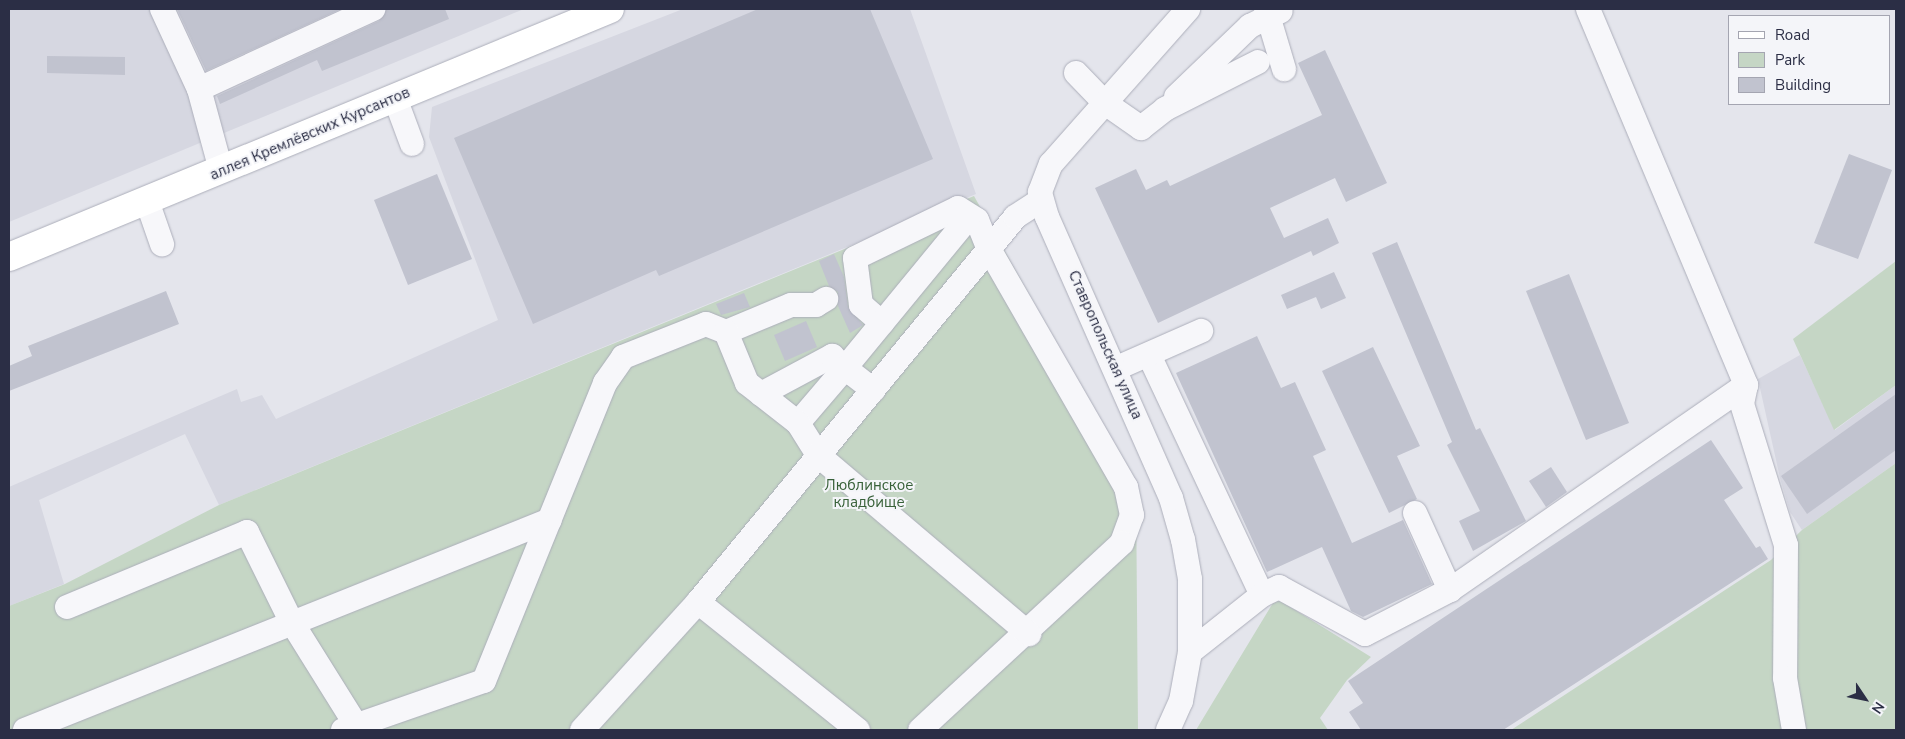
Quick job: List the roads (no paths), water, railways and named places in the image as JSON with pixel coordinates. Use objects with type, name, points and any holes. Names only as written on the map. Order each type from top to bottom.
[{"type":"main road","name":"аллея Кремлёвских Курсантов","points":[[9,257],[610,9]]},
{"type":"street","points":[[162,9],[199,89],[221,170]]},
{"type":"street","points":[[199,89],[373,9]]},
{"type":"street","points":[[582,730],[698,602],[1022,210],[1041,200],[1043,178],[1052,164],[1188,9]]},
{"type":"street","points":[[1588,9],[1746,385],[1742,404],[1786,545],[1785,678],[1794,730]]},
{"type":"street","points":[[1076,73],[1105,103],[1141,128],[1164,110],[1215,56],[1272,12],[1284,69]]},
{"type":"street","points":[[1164,110],[1258,62]]},
{"type":"street","points":[[395,98],[412,144]]},
{"type":"street","points":[[147,200],[162,244]]},
{"type":"street","name":"Ставропольская улица","points":[[1041,200],[1117,368],[1171,498],[1190,579],[1191,621],[1190,652],[1181,701],[1168,730]]},
{"type":"street","points":[[882,323],[862,305],[855,258],[958,208],[968,218],[977,220],[989,249],[1126,487],[1132,515],[1122,543],[1029,634],[920,730]]},
{"type":"street","points":[[798,422],[845,368],[968,218]]},
{"type":"street","points":[[67,607],[247,532],[291,621],[353,728],[484,681],[605,384],[623,357],[706,324],[726,332],[791,305],[816,305],[826,299]]},
{"type":"street","points":[[1117,368],[1201,331]]},
{"type":"street","points":[[726,332],[747,383],[798,422],[818,455],[1029,634]]},
{"type":"street","points":[[1149,355],[1262,595]]},
{"type":"street","points":[[761,394],[832,356],[873,390]]},
{"type":"street","points":[[1190,652],[1218,625],[1262,595],[1279,587],[1365,634],[1450,590],[1746,385]]},
{"type":"street","points":[[1415,513],[1450,590]]},
{"type":"street","points":[[25,730],[291,621],[550,520]]},
{"type":"street","points":[[698,602],[858,730]]},
{"type":"street","points":[[1191,621],[1218,625]]},
{"type":"park label","name":"Люблинское кладбище","points":[[869,494]]}]
